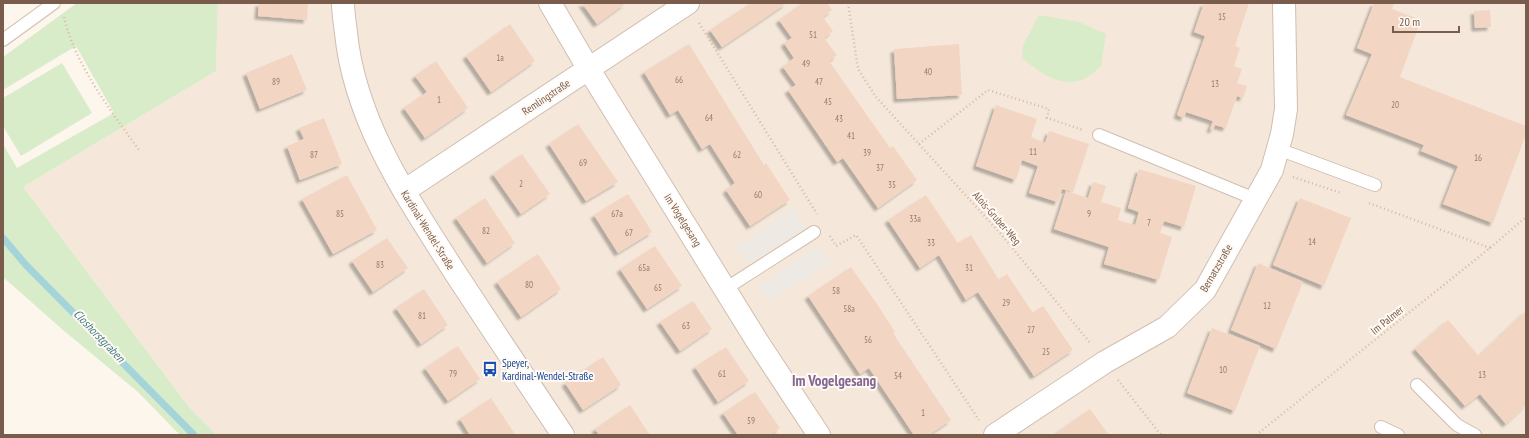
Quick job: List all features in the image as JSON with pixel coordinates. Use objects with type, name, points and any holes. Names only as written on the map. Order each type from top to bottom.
[{"type":"street","name":"Kardinal-Wendel-Straße","points":[[343,3],[353,77],[367,119],[404,192],[563,435]]},
{"type":"street","name":"Im Vogelgesang","points":[[550,3],[588,68],[725,289],[819,435]]},
{"type":"street","name":"Remlingstraße","points":[[404,192],[588,68],[688,3]]},
{"type":"street","name":"Bernatzstraße","points":[[988,429],[1167,327],[1205,290],[1272,170],[1278,149],[1286,109],[1284,3]]},
{"type":"lane","points":[[3,40],[58,7]]},
{"type":"lane","points":[[1099,135],[1255,199]]},
{"type":"lane","points":[[1278,149],[1375,185]]},
{"type":"lane","points":[[725,289],[814,232]]},
{"type":"lane","points":[[1418,385],[1457,425],[1475,435]]},
{"type":"lane","points":[[1381,427],[1398,435]]},
{"type":"path","points":[[688,3],[821,220]]},
{"type":"path","name":"Alois-Gruber-Weg","points":[[848,3],[858,69],[876,97],[1000,232],[1105,362],[1161,435]]},
{"type":"path","points":[[58,7],[68,33],[95,87],[139,150]]},
{"type":"path","points":[[919,144],[988,90],[1049,109],[1047,118],[1099,135]]},
{"type":"path","points":[[1272,170],[1344,194]]},
{"type":"path","points":[[1366,202],[1490,248]]},
{"type":"path","name":"Im Palmer","points":[[1256,435],[1490,248],[1526,217]]},
{"type":"path","points":[[829,233],[836,246],[856,235],[988,429]]},
{"type":"shaded area","points":[[218,3],[1526,3],[1526,435],[217,435],[189,407],[23,187],[216,71]]},
{"type":"shaded area","points":[[793,208],[806,227],[748,265],[736,247]]},
{"type":"shaded area","points":[[819,245],[831,262],[770,302],[759,285]]},
{"type":"green space","points":[[77,3],[218,3],[216,71],[23,187],[189,407],[217,435],[180,435],[138,392],[63,330],[3,277],[3,144],[17,168],[114,113],[76,46],[3,90],[3,57]]},
{"type":"green space","points":[[1039,15],[1079,22],[1106,34],[1101,66],[1086,78],[1069,82],[1060,81],[1044,74],[1022,58],[1023,45]]},
{"type":"green space","points":[[62,63],[92,113],[21,156],[3,126],[3,98]]},
{"type":"building","points":[[259,3],[308,3],[307,20],[258,16]]},
{"type":"building","points":[[582,3],[626,3],[597,24]]},
{"type":"building","points":[[751,3],[787,3],[722,47],[710,30]]},
{"type":"building","points":[[803,3],[827,3],[832,10],[823,17],[833,31],[824,38],[837,55],[829,61],[890,148],[893,146],[917,180],[878,208],[843,158],[837,162],[788,90],[796,85],[783,67],[794,58],[784,43],[792,38],[779,20]]},
{"type":"building","points":[[1204,3],[1249,3],[1235,46],[1240,48],[1234,66],[1242,69],[1237,83],[1247,86],[1243,98],[1237,96],[1226,128],[1215,125],[1213,130],[1210,129],[1213,121],[1186,112],[1184,118],[1177,115],[1205,36],[1194,32]]},
{"type":"building","points":[[1374,3],[1394,3],[1392,9],[1421,20],[1400,77],[1526,126],[1526,134],[1493,223],[1443,204],[1458,166],[1421,151],[1424,145],[1346,115],[1372,54],[1357,48]]},
{"type":"building","points":[[1490,10],[1491,27],[1475,28],[1474,11]]},
{"type":"building","points":[[510,24],[535,61],[491,92],[466,56]]},
{"type":"building","points":[[689,44],[764,165],[766,163],[790,200],[750,226],[726,190],[735,183],[710,144],[702,149],[678,110],[670,115],[644,72]]},
{"type":"building","points":[[959,44],[962,95],[897,99],[894,49]]},
{"type":"building","points":[[292,54],[307,90],[260,109],[246,73]]},
{"type":"building","points":[[436,61],[468,108],[425,138],[404,108],[427,92],[415,76]]},
{"type":"building","points":[[996,105],[1037,119],[1031,137],[1045,143],[1049,131],[1089,144],[1073,192],[1062,189],[1058,202],[1029,193],[1038,166],[1022,160],[1016,180],[976,166]]},
{"type":"building","points":[[324,118],[342,164],[300,180],[287,146],[304,139],[299,128]]},
{"type":"building","points":[[578,124],[618,182],[586,201],[549,144]]},
{"type":"building","points":[[522,154],[550,194],[521,214],[493,174]]},
{"type":"building","points":[[1139,169],[1196,186],[1184,227],[1164,221],[1160,233],[1172,237],[1159,280],[1104,264],[1109,247],[1054,229],[1066,191],[1088,198],[1093,182],[1106,186],[1101,202],[1121,208],[1118,220],[1135,225],[1139,212],[1128,208]]},
{"type":"building","points":[[347,175],[377,230],[333,254],[302,199]]},
{"type":"building","points":[[628,194],[652,232],[618,253],[594,215]]},
{"type":"building","points":[[926,195],[958,243],[971,235],[999,280],[1007,274],[1033,313],[1043,306],[1073,350],[1034,376],[978,292],[966,300],[939,255],[920,268],[888,220]]},
{"type":"building","points":[[485,198],[515,243],[487,263],[456,218]]},
{"type":"building","points":[[1300,198],[1351,218],[1324,286],[1273,265]]},
{"type":"building","points":[[387,238],[408,268],[373,292],[352,261]]},
{"type":"building","points":[[655,246],[682,286],[647,309],[620,269]]},
{"type":"building","points":[[538,254],[561,289],[521,317],[497,282]]},
{"type":"building","points":[[1258,263],[1303,282],[1276,349],[1231,330]]},
{"type":"building","points":[[851,267],[877,304],[895,332],[893,333],[951,420],[929,435],[914,435],[869,368],[860,374],[808,296]]},
{"type":"building","points":[[424,289],[448,325],[421,344],[396,308]]},
{"type":"building","points":[[693,301],[712,329],[680,351],[660,322]]},
{"type":"building","points":[[1526,311],[1526,405],[1506,424],[1480,394],[1465,406],[1415,349],[1448,320],[1479,356]]},
{"type":"building","points":[[1212,328],[1260,346],[1235,411],[1187,393]]},
{"type":"building","points":[[458,346],[480,379],[448,401],[425,368]]},
{"type":"building","points":[[726,347],[749,381],[718,402],[695,367]]},
{"type":"building","points":[[603,357],[621,385],[583,410],[565,383]]},
{"type":"building","points":[[755,392],[780,428],[770,435],[738,435],[723,413]]},
{"type":"building","points":[[491,398],[515,434],[514,435],[470,435],[460,419]]},
{"type":"building","points":[[630,405],[650,435],[599,435],[595,429]]},
{"type":"building","points":[[1090,409],[1109,435],[1053,435],[1070,423]]},
{"type":"waterway","name":"Closhorstgraben","points":[[3,238],[26,265],[194,435]]},
{"type":"place","name":"Speyer, Kardinal-Wendel-Straße","points":[[490,369]]},
{"type":"district","name":"Im Vogelgesang","points":[[834,381]]}]
